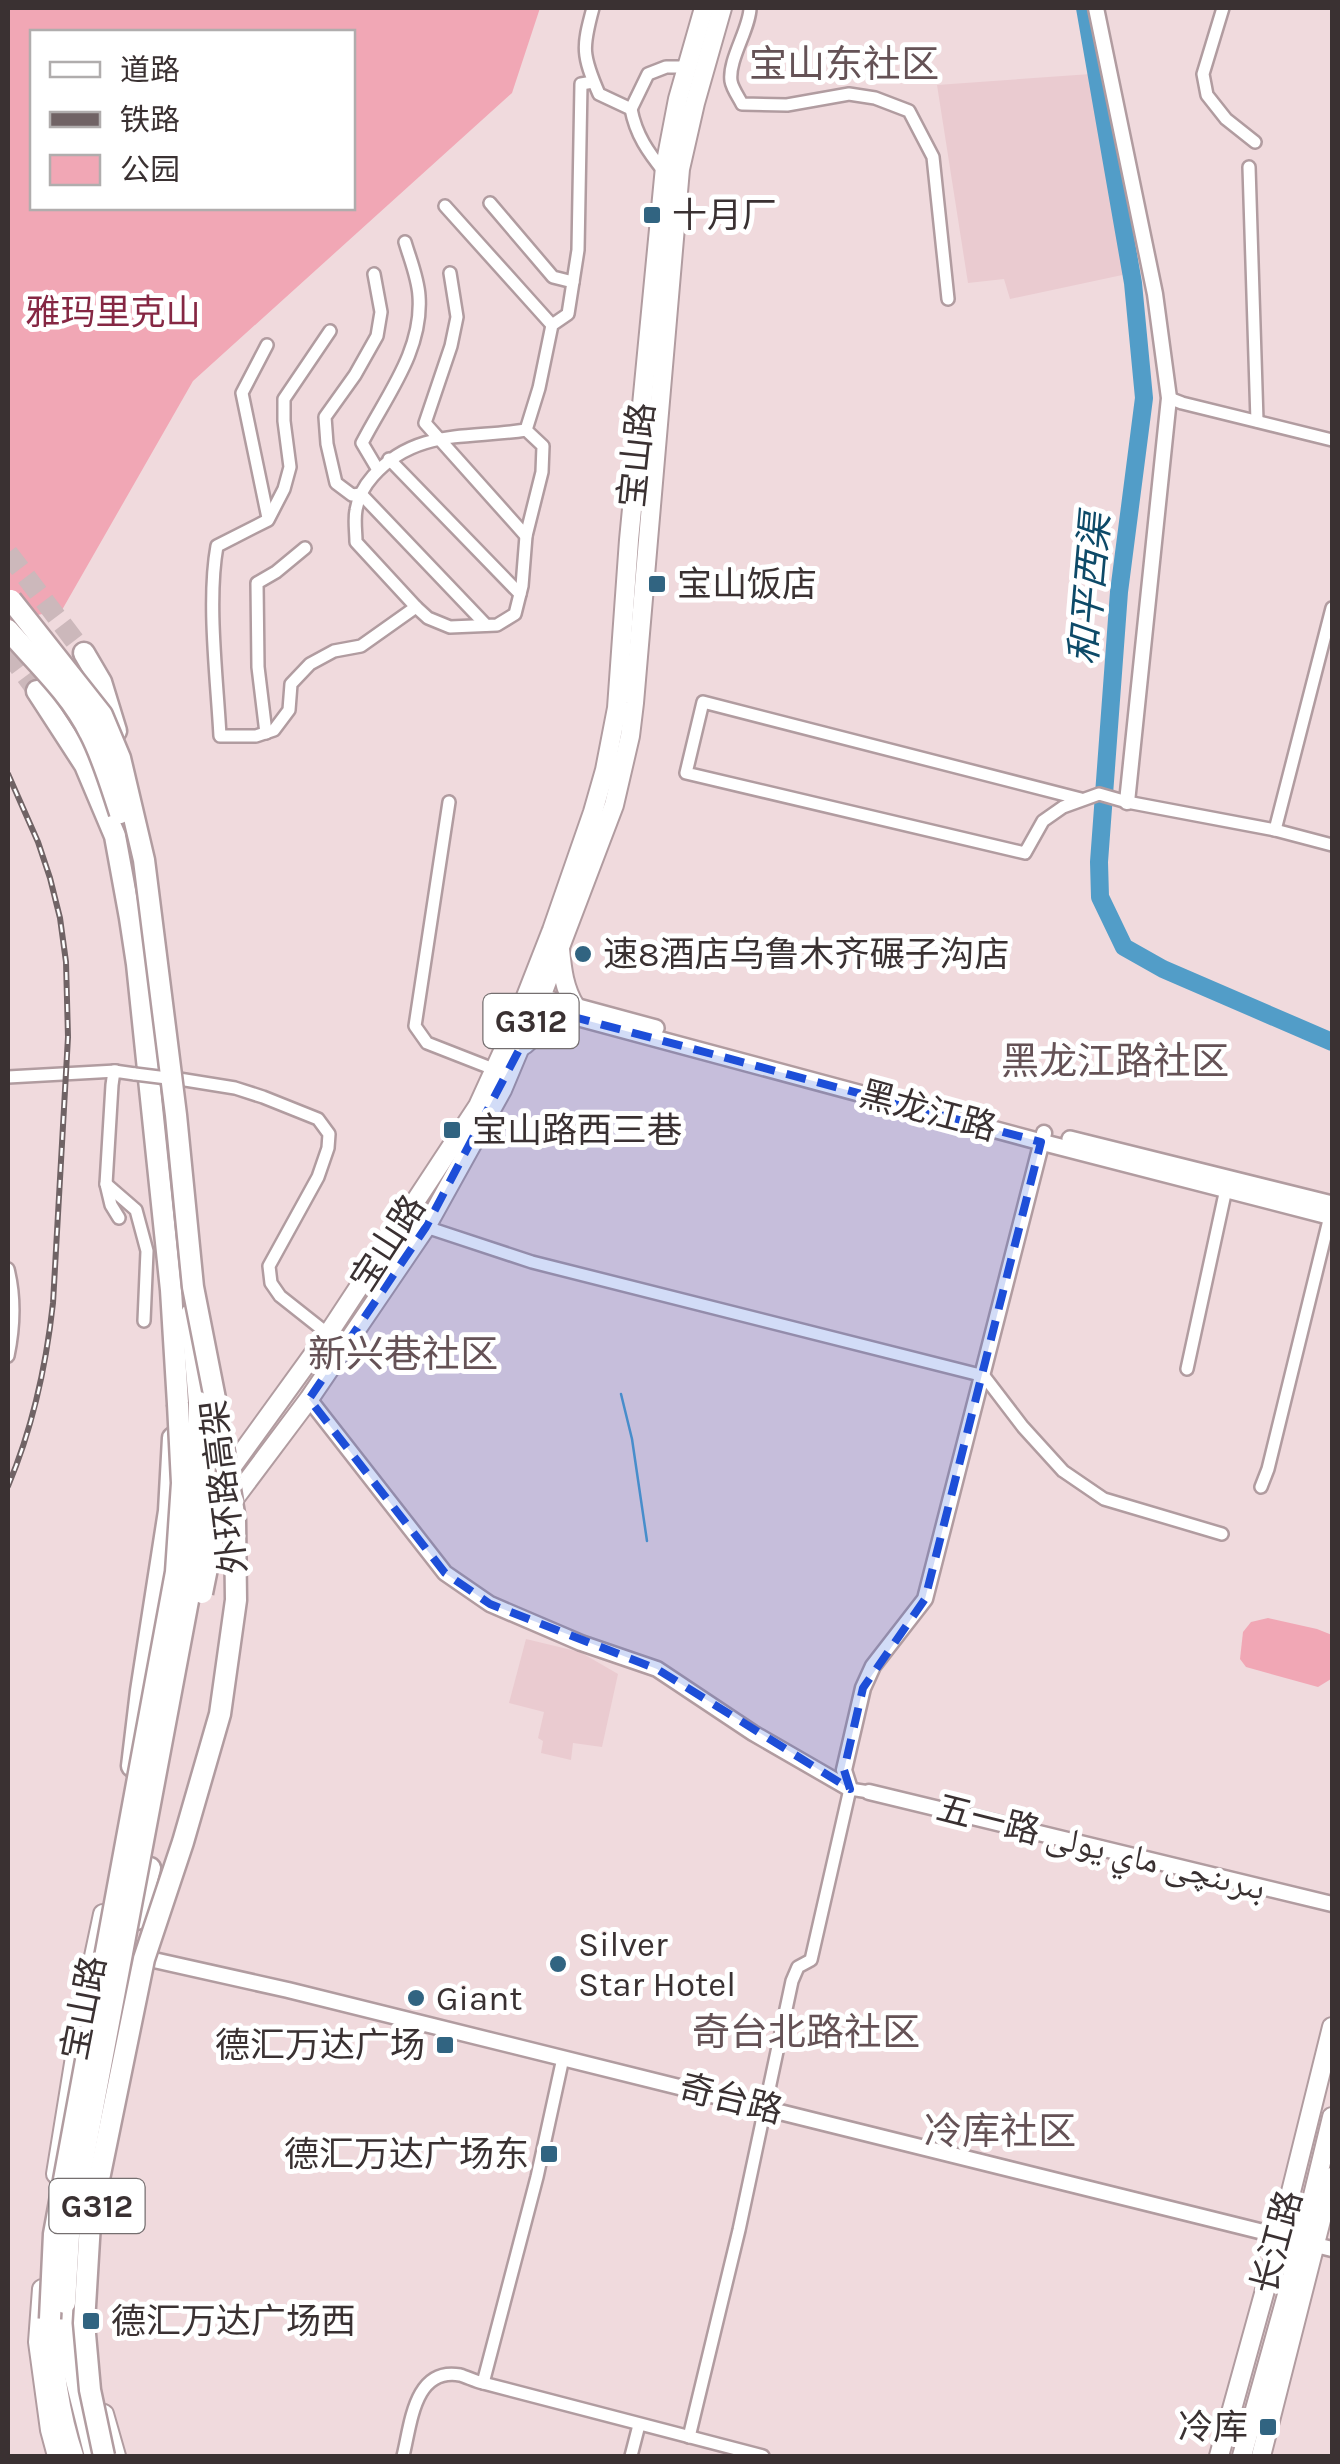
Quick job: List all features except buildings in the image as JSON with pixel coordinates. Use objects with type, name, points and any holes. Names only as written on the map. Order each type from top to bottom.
[{"type":"highway","name":"外环路高架","points":[[11,600],[102,715],[120,758],[144,860],[193,1287],[235,1520],[236,1600],[220,1714],[144,1959],[90,2223],[84,2323],[90,2390],[104,2456]]},
{"type":"highway","name":"外环路高架","points":[[8,630],[61,690],[89,729],[120,813],[132,865],[167,1123],[184,1296],[226,1528],[227,1608],[211,1722],[174,1850],[132,1967],[81,2231],[74,2323],[79,2400],[93,2456]]},
{"type":"highway","points":[[73,2456],[54,2379],[50,2319],[54,2234],[176,1572],[188,1403],[189,1290],[136,833],[124,760],[101,682],[84,653]]},
{"type":"highway","points":[[37,690],[85,764],[114,836],[139,984],[172,1290],[175,1381],[169,1511],[127,1807]]},
{"type":"highway","points":[[127,1954],[150,1868],[214,1534],[188,1403],[175,1381]]},
{"type":"highway","points":[[93,2456],[73,2368],[65,2303],[69,2236],[193,1574],[199,1482],[188,1403]]},
{"type":"main road","name":"宝山路","points":[[116,2456],[94,2361],[94,2230],[142,1822],[175,1620],[205,1538],[310,1399],[426,1228],[502,1090],[520,1048],[605,770],[616,708],[665,172],[686,67],[704,8]]},
{"type":"main road","name":"宝山路","points":[[57,2456],[38,2342],[45,2250],[66,2099],[127,1807],[160,1620],[187,1530],[328,1334],[478,1106],[560,946],[614,805],[630,736],[680,169],[722,8]]},
{"type":"main road","points":[[520,1048],[548,1024],[573,1011],[560,946]]},
{"type":"main road","name":"黑龙江路","points":[[532,1000],[1332,1212]]},
{"type":"main road","name":"黑龙江路","points":[[1043,1137],[1226,1189],[1332,1212]]},
{"type":"main road","name":"长江路","points":[[1219,2456],[1332,2027]]},
{"type":"main road","name":"长江路","points":[[1242,2456],[1316,2245],[1332,2117]]},
{"type":"main road","points":[[1261,2456],[1332,2177]]},
{"type":"street","points":[[593,8],[584,62],[599,94],[631,109]]},
{"type":"street","points":[[750,8],[731,82],[742,104],[787,105],[850,94],[875,98],[909,112],[933,157],[948,299]]},
{"type":"street","points":[[1096,8],[1155,294],[1169,398],[1126,802]]},
{"type":"street","points":[[1223,8],[1203,74],[1207,95],[1226,119],[1255,142]]},
{"type":"street","points":[[665,172],[645,148],[631,109],[648,74],[666,67],[686,67]]},
{"type":"street","points":[[526,430],[552,325],[568,314],[578,250],[581,84],[594,82]]},
{"type":"street","points":[[1248,167],[1257,420]]},
{"type":"street","points":[[490,203],[553,277],[573,282]]},
{"type":"street","points":[[445,206],[552,325]]},
{"type":"street","points":[[378,470],[362,442],[398,381],[418,326],[419,293],[404,242]]},
{"type":"street","points":[[450,272],[458,317],[425,424],[526,536]]},
{"type":"street","points":[[360,494],[352,495],[336,482],[325,416],[377,336],[381,312],[374,274]]},
{"type":"street","points":[[330,331],[284,399],[290,467],[268,520],[217,546],[215,647],[220,736],[256,736],[274,730],[289,710],[291,684],[310,664],[334,652],[361,646],[416,608]]},
{"type":"street","points":[[267,346],[242,393],[268,520]]},
{"type":"street","points":[[1169,398],[1332,440]]},
{"type":"street","points":[[526,430],[543,446],[542,472],[526,536],[514,614],[496,625],[450,627],[416,608],[356,542],[360,494],[378,470],[400,452],[436,438],[526,430]]},
{"type":"street","points":[[389,460],[520,594]]},
{"type":"street","points":[[360,494],[486,625]]},
{"type":"street","points":[[266,732],[258,667],[257,583],[305,548]]},
{"type":"street","points":[[1274,830],[1332,608]]},
{"type":"street","points":[[1081,799],[703,702],[686,773],[1025,853],[1043,822],[1063,806],[1099,794],[1332,845]]},
{"type":"street","points":[[449,802],[415,1026],[426,1043],[496,1070]]},
{"type":"street","points":[[116,1071],[106,1184],[120,1218]]},
{"type":"street","points":[[8,1077],[116,1071],[179,1079],[235,1088],[318,1118],[329,1134],[328,1148],[318,1177],[268,1266],[271,1283],[280,1296],[328,1334]]},
{"type":"street","points":[[689,2436],[739,2230],[794,1964],[811,1960],[850,1789],[844,1770],[862,1688],[873,1666],[926,1599],[1043,1137]]},
{"type":"street","points":[[106,1184],[136,1210],[147,1251],[144,1321]]},
{"type":"street","points":[[1187,1369],[1226,1189]]},
{"type":"street","points":[[1260,1487],[1268,1469],[1332,1212]]},
{"type":"street","points":[[426,1228],[532,1262],[984,1376],[1023,1427],[1064,1471],[1104,1499],[1222,1534]]},
{"type":"street","points":[[8,1269],[12,1315],[8,1356]]},
{"type":"street","points":[[310,1399],[445,1573],[490,1604],[581,1643],[656,1669],[753,1733],[850,1789],[870,1792]]},
{"type":"street","name":"五一路 بىرىنچى ماي يولى","points":[[870,1792],[1332,1904]]},
{"type":"street","name":"奇台路","points":[[127,1954],[288,1990],[1316,2245]]},
{"type":"street","points":[[483,2384],[538,2177],[563,2058]]},
{"type":"street","points":[[403,2456],[425,2384],[438,2376],[458,2375],[764,2456]]},
{"type":"street","points":[[631,2456],[639,2425]]},
{"type":"highlighted area","points":[[570,1016],[1041,1142],[925,1599],[863,1688],[844,1770],[850,1789],[657,1669],[490,1604],[445,1573],[309,1399],[426,1227],[520,1048]]},
{"type":"shaded area","points":[[1091,74],[1127,274],[1010,299],[1004,279],[968,283],[937,85]]},
{"type":"shaded area","points":[[526,1639],[580,1652],[618,1674],[602,1747],[573,1743],[571,1760],[541,1753],[543,1741],[538,1738],[544,1712],[509,1703]]},
{"type":"green space","name":"雅玛里克山","points":[[8,8],[540,8],[512,93],[193,381],[62,610],[8,621]]},
{"type":"green space","points":[[1268,1618],[1332,1635],[1331,1679],[1318,1687],[1246,1667],[1240,1659],[1243,1632],[1251,1622]]},
{"type":"waterway","name":"和平西渠","points":[[1085,8],[1133,283],[1144,398],[1119,592],[1099,862],[1100,897],[1124,947],[1163,969],[1332,1042]]},
{"type":"waterway","points":[[621,1394],[647,1541]]},
{"type":"tunnel","points":[[8,553],[84,653]]},
{"type":"tunnel","points":[[8,652],[37,691]]},
{"type":"railway","points":[[8,774],[38,842],[60,918],[66,962],[68,1037],[50,1327],[31,1419],[8,1486]]},
{"type":"place","name":"十月厂","points":[[652,215]]},
{"type":"place","name":"宝山饭店","points":[[657,584]]},
{"type":"place","name":"速8酒店乌鲁木齐碾子沟店","points":[[583,954]]},
{"type":"place","name":"宝山路西三巷","points":[[452,1130]]},
{"type":"place","name":"Silver Star Hotel","points":[[558,1964]]},
{"type":"place","name":"Giant","points":[[416,1998]]},
{"type":"place","name":"德汇万达广场","points":[[445,2045]]},
{"type":"place","name":"德汇万达广场东","points":[[549,2154]]},
{"type":"place","name":"德汇万达广场西","points":[[91,2321]]},
{"type":"place","name":"冷库","points":[[1268,2427]]},
{"type":"district","name":"宝山东社区","points":[[844,64]]},
{"type":"district","name":"黑龙江路社区","points":[[1115,1061]]},
{"type":"district","name":"新兴巷社区","points":[[403,1354]]},
{"type":"district","name":"奇台北路社区","points":[[806,2032]]},
{"type":"district","name":"冷库社区","points":[[1000,2131]]}]
